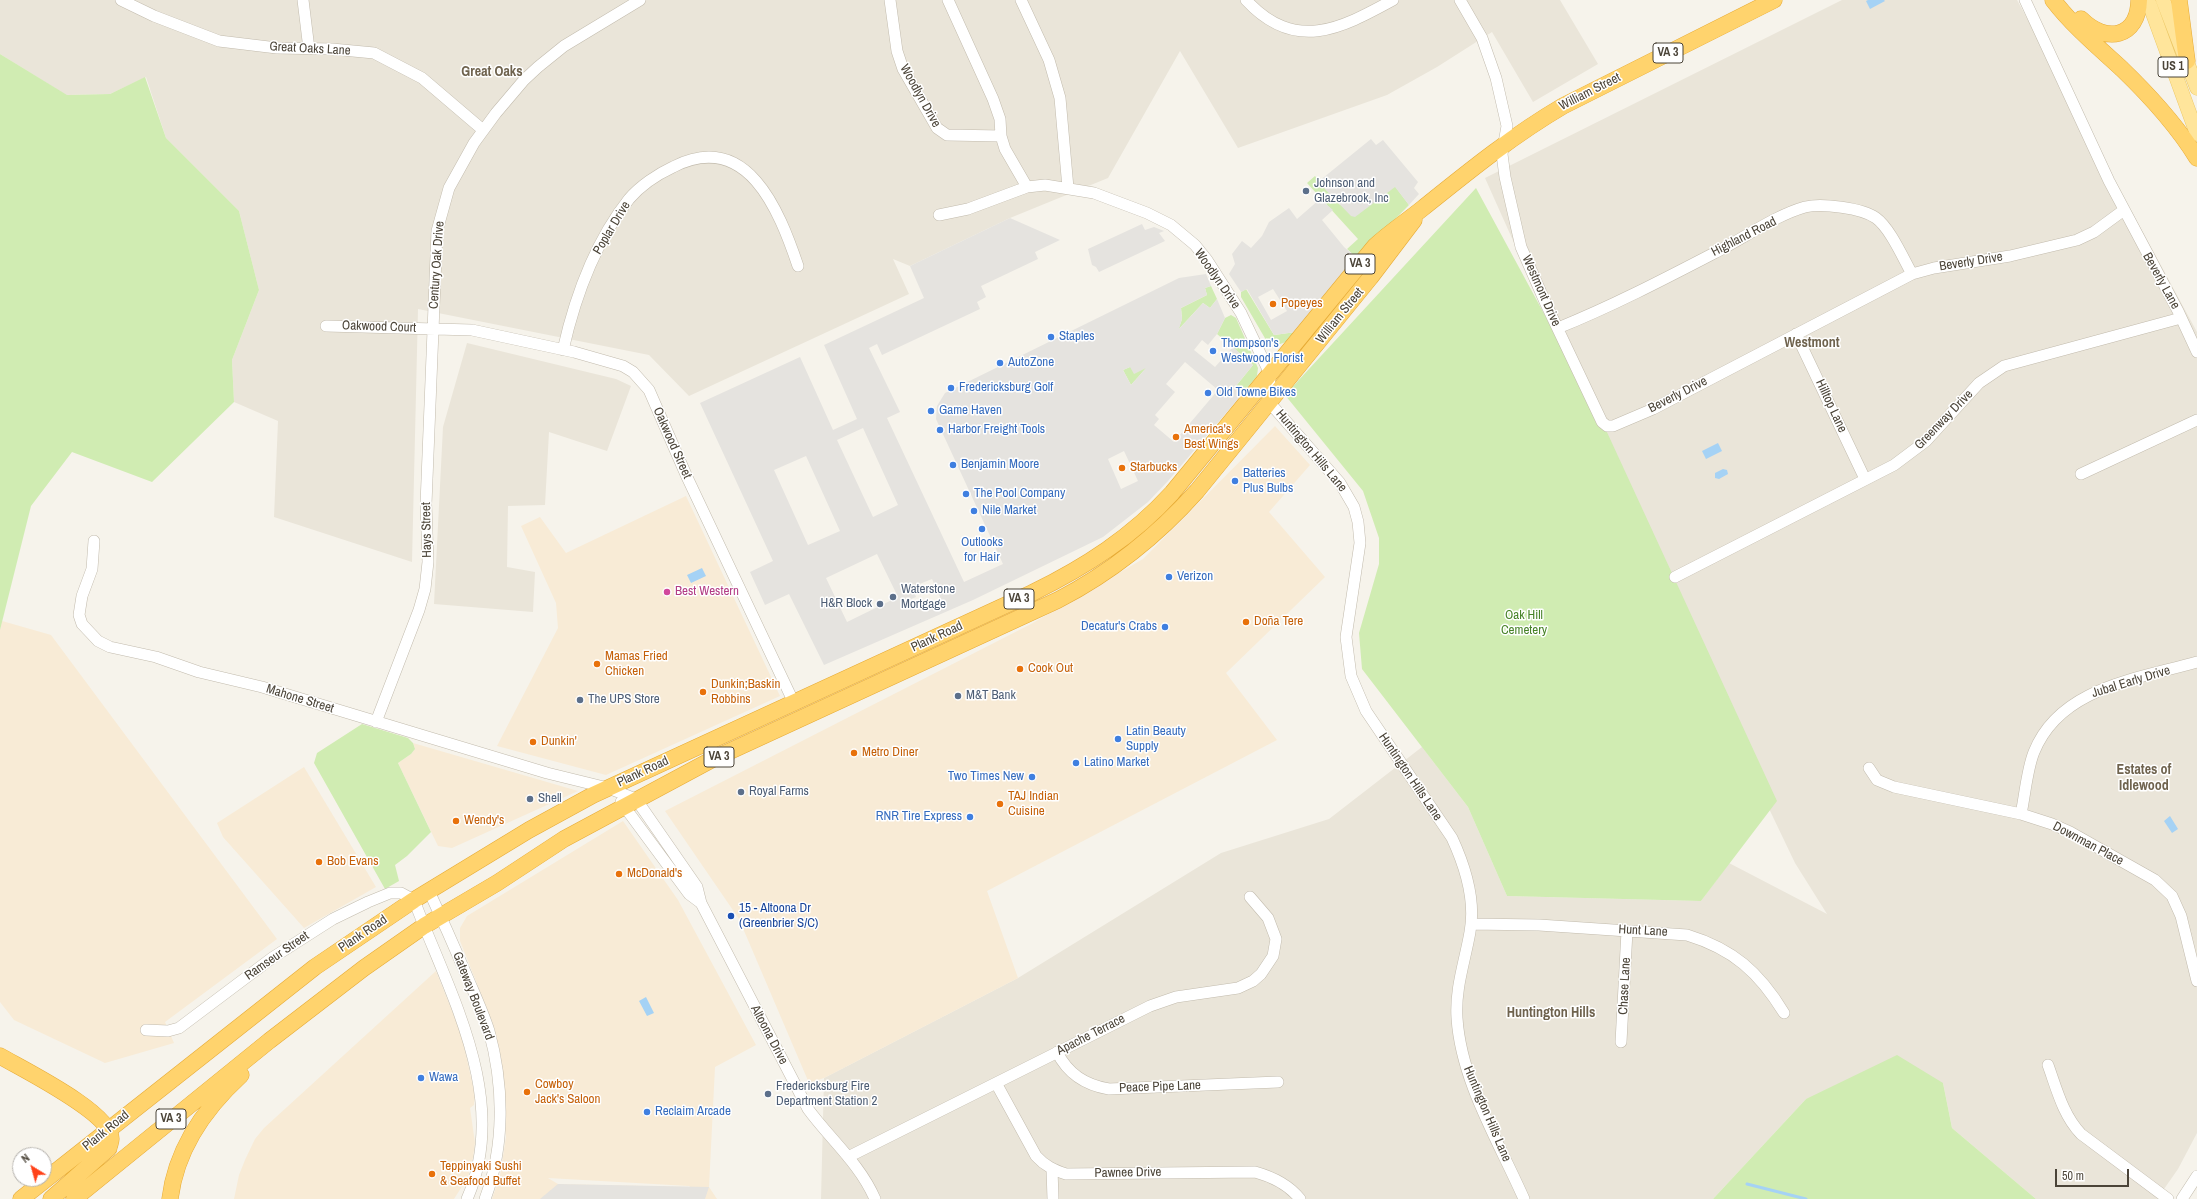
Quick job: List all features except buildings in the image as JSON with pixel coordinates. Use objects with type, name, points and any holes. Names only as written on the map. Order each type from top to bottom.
[{"type":"highway","name":"William Street","points":[[1270,374],[1375,246],[1505,142],[1562,106],[1774,0]]},
{"type":"highway","points":[[2053,0],[2068,18],[2153,100],[2178,130],[2197,158]]},
{"type":"highway","points":[[2066,0],[2089,27],[2097,31],[2114,34],[2129,28],[2134,22],[2138,14],[2139,0]]},
{"type":"highway","points":[[2179,0],[2187,61]]},
{"type":"highway","name":"William Street","points":[[1269,402],[1370,278],[1422,208]]},
{"type":"highway","name":"Plank Road","points":[[21,1199],[288,986],[414,900],[529,830],[608,788],[1061,579],[1112,548],[1148,518],[1172,493],[1270,374]]},
{"type":"highway","name":"Plank Road","points":[[74,1199],[268,1041],[364,968],[424,926],[497,883],[564,839],[630,802],[713,760],[1058,600],[1084,586],[1123,561],[1149,540],[1184,506],[1269,402]]},
{"type":"highway","points":[[885,680],[885,670],[907,651]]},
{"type":"highway","points":[[838,702],[850,689],[853,676]]},
{"type":"highway","points":[[170,1199],[180,1158],[204,1114],[221,1094],[248,1068],[268,1041]]},
{"type":"highway","points":[[0,1056],[78,1101],[100,1119],[108,1129],[112,1139],[108,1148],[51,1199]]},
{"type":"main road","name":"US 1","points":[[2148,0],[2197,134]]},
{"type":"main road","name":"US 1","points":[[2164,0],[2197,88]]},
{"type":"street","name":"Great Oaks Lane","points":[[121,0],[154,16],[219,41],[277,48],[374,53],[422,78],[483,130]]},
{"type":"street","points":[[303,0],[309,49]]},
{"type":"street","name":"Century Oak Drive","points":[[433,329],[437,231],[442,210],[449,188],[483,130],[538,67],[586,32],[640,0]]},
{"type":"street","name":"Woodlyn Drive","points":[[890,0],[894,37],[903,69],[937,128],[946,136],[1001,136]]},
{"type":"street","points":[[948,0],[993,99],[1000,119],[1001,136],[1005,149],[1027,187]]},
{"type":"street","points":[[1021,0],[1049,60],[1060,98],[1068,188]]},
{"type":"street","points":[[1246,0],[1265,17],[1279,24],[1293,29],[1317,32],[1351,23],[1393,0]]},
{"type":"street","name":"Westmont Drive","points":[[1460,0],[1473,22],[1489,56],[1496,78],[1506,126],[1505,142],[1502,154],[1515,227],[1521,247],[1602,422],[1606,426],[1613,426]]},
{"type":"street","points":[[2025,0],[2124,210]]},
{"type":"street","name":"Poplar Drive","points":[[563,350],[581,288],[616,217],[631,198],[648,183],[684,162],[705,157],[734,163],[747,170],[765,192],[787,234],[798,266]]},
{"type":"street","name":"Woodlyn Drive","points":[[939,215],[968,209],[1027,187],[1045,185],[1068,188],[1122,202],[1152,216],[1181,232],[1207,260],[1241,314],[1270,374]]},
{"type":"street","name":"Highland Road","points":[[1558,328],[1624,300],[1765,225],[1805,208],[1817,205],[1868,214],[1877,219],[1883,225],[1912,274]]},
{"type":"street","name":"Beverly Drive","points":[[1613,426],[1653,409],[1912,274],[1934,268],[2010,256],[2077,240],[2094,232],[2124,210]]},
{"type":"street","name":"Beverly Lane","points":[[2124,210],[2181,318],[2197,352]]},
{"type":"street","name":"Greenway Drive","points":[[1675,576],[1894,465],[1911,454],[1931,436],[1979,383],[2004,366],[2181,318]]},
{"type":"street","name":"Oakwood Court","points":[[326,326],[433,329]]},
{"type":"street","name":"Oakwood Street","points":[[433,329],[472,330],[563,350],[623,366],[638,376],[649,390],[687,478],[794,703]]},
{"type":"street","name":"Hays Street","points":[[376,722],[419,610],[428,562],[426,504],[433,329]]},
{"type":"street","name":"Hilltop Lane","points":[[1796,334],[1865,479]]},
{"type":"street","name":"Huntington Hills Lane","points":[[1270,374],[1269,402],[1340,482],[1354,507],[1358,522],[1360,544],[1346,638],[1351,676],[1366,711],[1452,838],[1460,854],[1469,893],[1471,924],[1457,995],[1459,1039],[1464,1061],[1477,1095],[1524,1199]]},
{"type":"street","points":[[2081,474],[2197,420]]},
{"type":"street","name":"Mahone Street","points":[[94,541],[92,569],[82,596],[80,614],[82,624],[98,641],[110,647],[156,657],[200,672],[262,687],[547,773],[608,788]]},
{"type":"street","name":"Jubal Early Drive","points":[[2021,814],[2033,753],[2042,735],[2063,710],[2083,697],[2110,687],[2197,662]]},
{"type":"street","name":"Downman Place","points":[[1869,768],[1877,780],[1894,787],[2021,814],[2070,832],[2155,880],[2172,896],[2181,916],[2197,980]]},
{"type":"street","points":[[608,788],[630,802]]},
{"type":"street","name":"Altoona Drive","points":[[630,802],[697,887],[701,903],[801,1095],[823,1130],[848,1157],[868,1183],[875,1199]]},
{"type":"street","name":"Gateway Boulevard","points":[[430,891],[480,1006],[492,1046],[500,1110],[500,1140],[494,1172],[485,1199]]},
{"type":"street","name":"Ramseur Street","points":[[146,1030],[168,1031],[180,1028],[296,942],[368,902],[390,893],[401,894],[414,900]]},
{"type":"street","name":"Apache Terrace","points":[[848,1157],[1057,1052],[1165,1000],[1207,991],[1238,988],[1253,981],[1273,956],[1276,939],[1268,918],[1250,897]]},
{"type":"street","name":"Gateway Boulevard","points":[[414,900],[466,1032],[479,1082],[482,1117],[481,1146],[475,1175],[466,1199]]},
{"type":"street","name":"Hunt Lane","points":[[1471,924],[1539,925],[1687,935],[1722,948],[1738,958],[1753,971],[1774,996],[1784,1013]]},
{"type":"street","name":"Chase Lane","points":[[1621,1042],[1627,931]]},
{"type":"street","name":"Peace Pipe Lane","points":[[1057,1052],[1068,1069],[1077,1078],[1097,1087],[1109,1089],[1278,1082]]},
{"type":"street","points":[[2048,1065],[2063,1108],[2072,1124],[2081,1134],[2168,1199]]},
{"type":"street","name":"Pawnee Drive","points":[[996,1083],[1031,1150],[1043,1164],[1052,1169],[1066,1174],[1255,1172],[1275,1179],[1286,1186],[1300,1199]]},
{"type":"street","points":[[1052,1169],[1053,1199]]},
{"type":"street","points":[[2182,1199],[2197,1176]]},
{"type":"shaded area","points":[[0,0],[1560,0],[1598,64],[1533,102],[1492,32],[1437,67],[1387,95],[1238,148],[1180,51],[1108,178],[1010,218],[910,266],[893,259],[909,294],[689,396],[649,355],[418,309],[412,562],[274,517],[278,421],[234,402],[232,360],[259,290],[239,211],[166,138],[146,77],[110,94],[66,95],[0,54]]},
{"type":"shaded area","points":[[1842,0],[2017,0],[2197,332],[2197,1133],[2178,1169],[2157,1199],[2036,1199],[1952,1128],[1943,1083],[1806,1099],[1713,1199],[821,1199],[824,1078],[1018,978],[1221,853],[1329,819],[1422,747],[1468,807],[1507,896],[1701,901],[1729,863],[1827,914],[1795,863],[1739,746],[1485,178]]},
{"type":"shaded area","points":[[1371,139],[1376,145],[1383,140],[1418,182],[1414,188],[1419,194],[1409,205],[1395,187],[1355,217],[1351,216],[1318,182]]},
{"type":"shaded area","points":[[1320,199],[1333,210],[1322,220],[1344,247],[1357,258],[1296,332],[1274,335],[1247,289],[1241,292],[1229,274],[1235,264],[1232,254],[1242,241],[1251,248],[1262,236],[1269,222],[1289,208],[1297,219]],"holes":[[[1273,289],[1287,311],[1271,320],[1258,297]]]},
{"type":"shaded area","points":[[1010,218],[1060,240],[1035,252],[1038,259],[981,286],[986,297],[977,302],[980,309],[882,355],[877,344],[869,348],[900,412],[887,418],[964,582],[1003,564],[936,419],[937,406],[945,393],[1179,278],[1206,274],[1211,286],[1205,288],[1207,295],[1181,308],[1182,319],[1179,329],[1203,303],[1210,308],[1217,299],[1225,318],[1217,334],[1208,345],[1202,340],[1194,350],[1215,367],[1233,347],[1253,365],[1236,386],[1244,392],[1168,481],[1148,502],[1103,537],[973,600],[824,665],[789,594],[765,605],[750,572],[773,561],[700,403],[800,357],[833,430],[857,419],[824,345],[924,298],[910,266]],"holes":[[[1185,362],[1218,390],[1174,442],[1154,425],[1159,419],[1155,415],[1175,392],[1166,384]],[[1130,367],[1134,374],[1146,368],[1131,385],[1123,370]],[[863,428],[898,505],[873,517],[837,440]],[[1124,451],[1138,481],[1121,489],[1108,459]],[[806,456],[840,531],[808,545],[774,470]],[[877,554],[898,597],[847,622],[826,578]],[[932,579],[941,599],[922,608],[920,603],[913,605],[911,599],[916,597],[912,587]]]},
{"type":"shaded area","points":[[1142,224],[1145,230],[1154,227],[1164,231],[1159,233],[1165,241],[1099,272],[1096,267],[1092,265],[1088,249]]},
{"type":"shaded area","points":[[467,343],[616,379],[631,386],[607,451],[549,432],[545,505],[508,506],[507,567],[535,572],[533,612],[434,604],[443,427]]},
{"type":"shaded area","points":[[1275,426],[1310,465],[1269,512],[1325,577],[1226,673],[1277,740],[987,891],[1018,978],[824,1078],[809,1083],[739,919],[665,811],[1031,624],[1143,559]]},
{"type":"shaded area","points":[[686,496],[780,696],[606,775],[497,746],[558,628],[556,603],[521,526],[540,517],[566,553]]},
{"type":"shaded area","points":[[2,621],[51,635],[277,939],[165,1022],[174,1043],[105,1063],[14,1020],[0,1002],[0,630]]},
{"type":"shaded area","points":[[413,743],[578,791],[452,848],[438,846],[398,763],[411,754],[415,749]]},
{"type":"shaded area","points":[[304,767],[376,887],[304,928],[223,837],[217,823]]},
{"type":"shaded area","points":[[623,821],[678,900],[756,1045],[715,1067],[709,1187],[717,1199],[492,1199],[500,1176],[506,1137],[500,1054],[493,1024],[460,941],[460,928],[467,916]],"holes":[[[548,1178],[690,1187],[558,1184]]]},
{"type":"shaded area","points":[[436,971],[461,1033],[475,1095],[474,1105],[470,1108],[475,1143],[473,1158],[468,1177],[454,1199],[234,1199],[239,1175],[245,1160],[255,1139],[264,1128]]},
{"type":"shaded area","points":[[558,1184],[709,1187],[705,1199],[540,1199]]},
{"type":"green space","points":[[0,54],[67,95],[110,94],[145,77],[166,138],[239,211],[259,290],[232,360],[234,402],[152,482],[72,452],[31,506],[0,630]]},
{"type":"green space","points":[[1315,176],[1340,205],[1395,186],[1409,205],[1357,258],[1347,249],[1358,239],[1307,183]]},
{"type":"green space","name":"Oak Hill Cemetery","points":[[1476,188],[1600,417],[1777,801],[1701,901],[1507,896],[1468,807],[1362,669],[1359,633],[1379,564],[1379,538],[1363,491],[1285,395]]},
{"type":"green space","points":[[1211,286],[1217,299],[1210,308],[1203,303],[1178,330],[1182,319],[1181,308],[1207,295],[1205,288]]},
{"type":"green space","points":[[1246,289],[1274,335],[1296,332],[1286,342],[1277,345],[1266,340],[1241,297],[1241,292]]},
{"type":"green space","points":[[1231,315],[1236,318],[1258,368],[1257,376],[1244,392],[1236,386],[1253,365],[1217,334],[1225,318]]},
{"type":"green space","points":[[1130,367],[1147,367],[1131,385],[1123,370]]},
{"type":"green space","points":[[362,724],[408,738],[413,743],[415,749],[411,754],[398,763],[431,832],[407,856],[395,865],[399,881],[385,889],[314,763],[317,753]]},
{"type":"green space","points":[[1897,1055],[1943,1083],[1952,1128],[2036,1199],[1713,1199],[1806,1099]]},
{"type":"water","points":[[1866,1],[1885,1],[1870,9]]},
{"type":"water","points":[[1718,443],[1722,451],[1706,459],[1702,451]]},
{"type":"water","points":[[1723,469],[1727,470],[1728,474],[1719,479],[1715,478],[1715,473]]},
{"type":"water","points":[[702,568],[706,576],[691,583],[687,575]]},
{"type":"water","points":[[2170,816],[2178,829],[2172,833],[2164,821]]},
{"type":"water","points":[[646,997],[654,1013],[647,1016],[639,1001]]},
{"type":"waterway","points":[[1747,1184],[1806,1199]]},
{"type":"place","name":"Johnson and Glazebrook, Inc","points":[[1306,191]]},
{"type":"place","name":"Popeyes","points":[[1273,304]]},
{"type":"place","name":"Staples","points":[[1051,337]]},
{"type":"place","name":"Thompson's Westwood Florist","points":[[1213,351]]},
{"type":"place","name":"AutoZone","points":[[1000,363]]},
{"type":"place","name":"Fredericksburg Golf","points":[[951,388]]},
{"type":"place","name":"Old Towne Bikes","points":[[1208,393]]},
{"type":"place","name":"Game Haven","points":[[931,411]]},
{"type":"place","name":"Harbor Freight Tools","points":[[940,430]]},
{"type":"place","name":"America's Best Wings","points":[[1176,437]]},
{"type":"place","name":"Benjamin Moore","points":[[953,465]]},
{"type":"place","name":"Starbucks","points":[[1122,468]]},
{"type":"place","name":"Batteries Plus Bulbs","points":[[1235,481]]},
{"type":"place","name":"The Pool Company","points":[[966,494]]},
{"type":"place","name":"Nile Market","points":[[974,511]]},
{"type":"place","name":"Outlooks for Hair","points":[[982,529]]},
{"type":"place","name":"Verizon","points":[[1169,577]]},
{"type":"place","name":"Best Western","points":[[667,592]]},
{"type":"place","name":"Waterstone Mortgage","points":[[893,597]]},
{"type":"place","name":"H&R Block","points":[[880,604]]},
{"type":"place","name":"Doña Tere","points":[[1246,622]]},
{"type":"place","name":"Decatur's Crabs","points":[[1165,627]]},
{"type":"place","name":"Mamas Fried Chicken","points":[[597,664]]},
{"type":"place","name":"Cook Out","points":[[1020,669]]},
{"type":"place","name":"Dunkin;Baskin Robbins","points":[[703,692]]},
{"type":"place","name":"M&T Bank","points":[[958,696]]},
{"type":"place","name":"The UPS Store","points":[[580,700]]},
{"type":"place","name":"Latin Beauty Supply","points":[[1118,739]]},
{"type":"place","name":"Dunkin'","points":[[533,742]]},
{"type":"place","name":"Metro Diner","points":[[854,753]]},
{"type":"place","name":"Latino Market","points":[[1076,763]]},
{"type":"place","name":"Two Times New","points":[[1032,777]]},
{"type":"place","name":"Royal Farms","points":[[741,792]]},
{"type":"place","name":"Shell","points":[[530,799]]},
{"type":"place","name":"TAJ Indian Cuisine","points":[[1000,804]]},
{"type":"place","name":"RNR Tire Express","points":[[970,817]]},
{"type":"place","name":"Wendy's","points":[[456,821]]},
{"type":"place","name":"Bob Evans","points":[[319,862]]},
{"type":"place","name":"McDonald's","points":[[619,874]]},
{"type":"place","name":"15 - Altoona Dr (Greenbrier S/C)","points":[[731,916]]},
{"type":"place","name":"Wawa","points":[[421,1078]]},
{"type":"place","name":"Cowboy Jack's Saloon","points":[[527,1092]]},
{"type":"place","name":"Fredericksburg Fire Department Station 2","points":[[768,1094]]},
{"type":"place","name":"Reclaim Arcade","points":[[647,1112]]},
{"type":"place","name":"Teppinyaki Sushi & Seafood Buffet","points":[[432,1174]]},
{"type":"district","name":"Great Oaks","points":[[492,72]]},
{"type":"district","name":"Westmont","points":[[1812,343]]},
{"type":"district","name":"Estates of Idlewood","points":[[2144,778]]},
{"type":"district","name":"Huntington Hills","points":[[1551,1013]]}]
